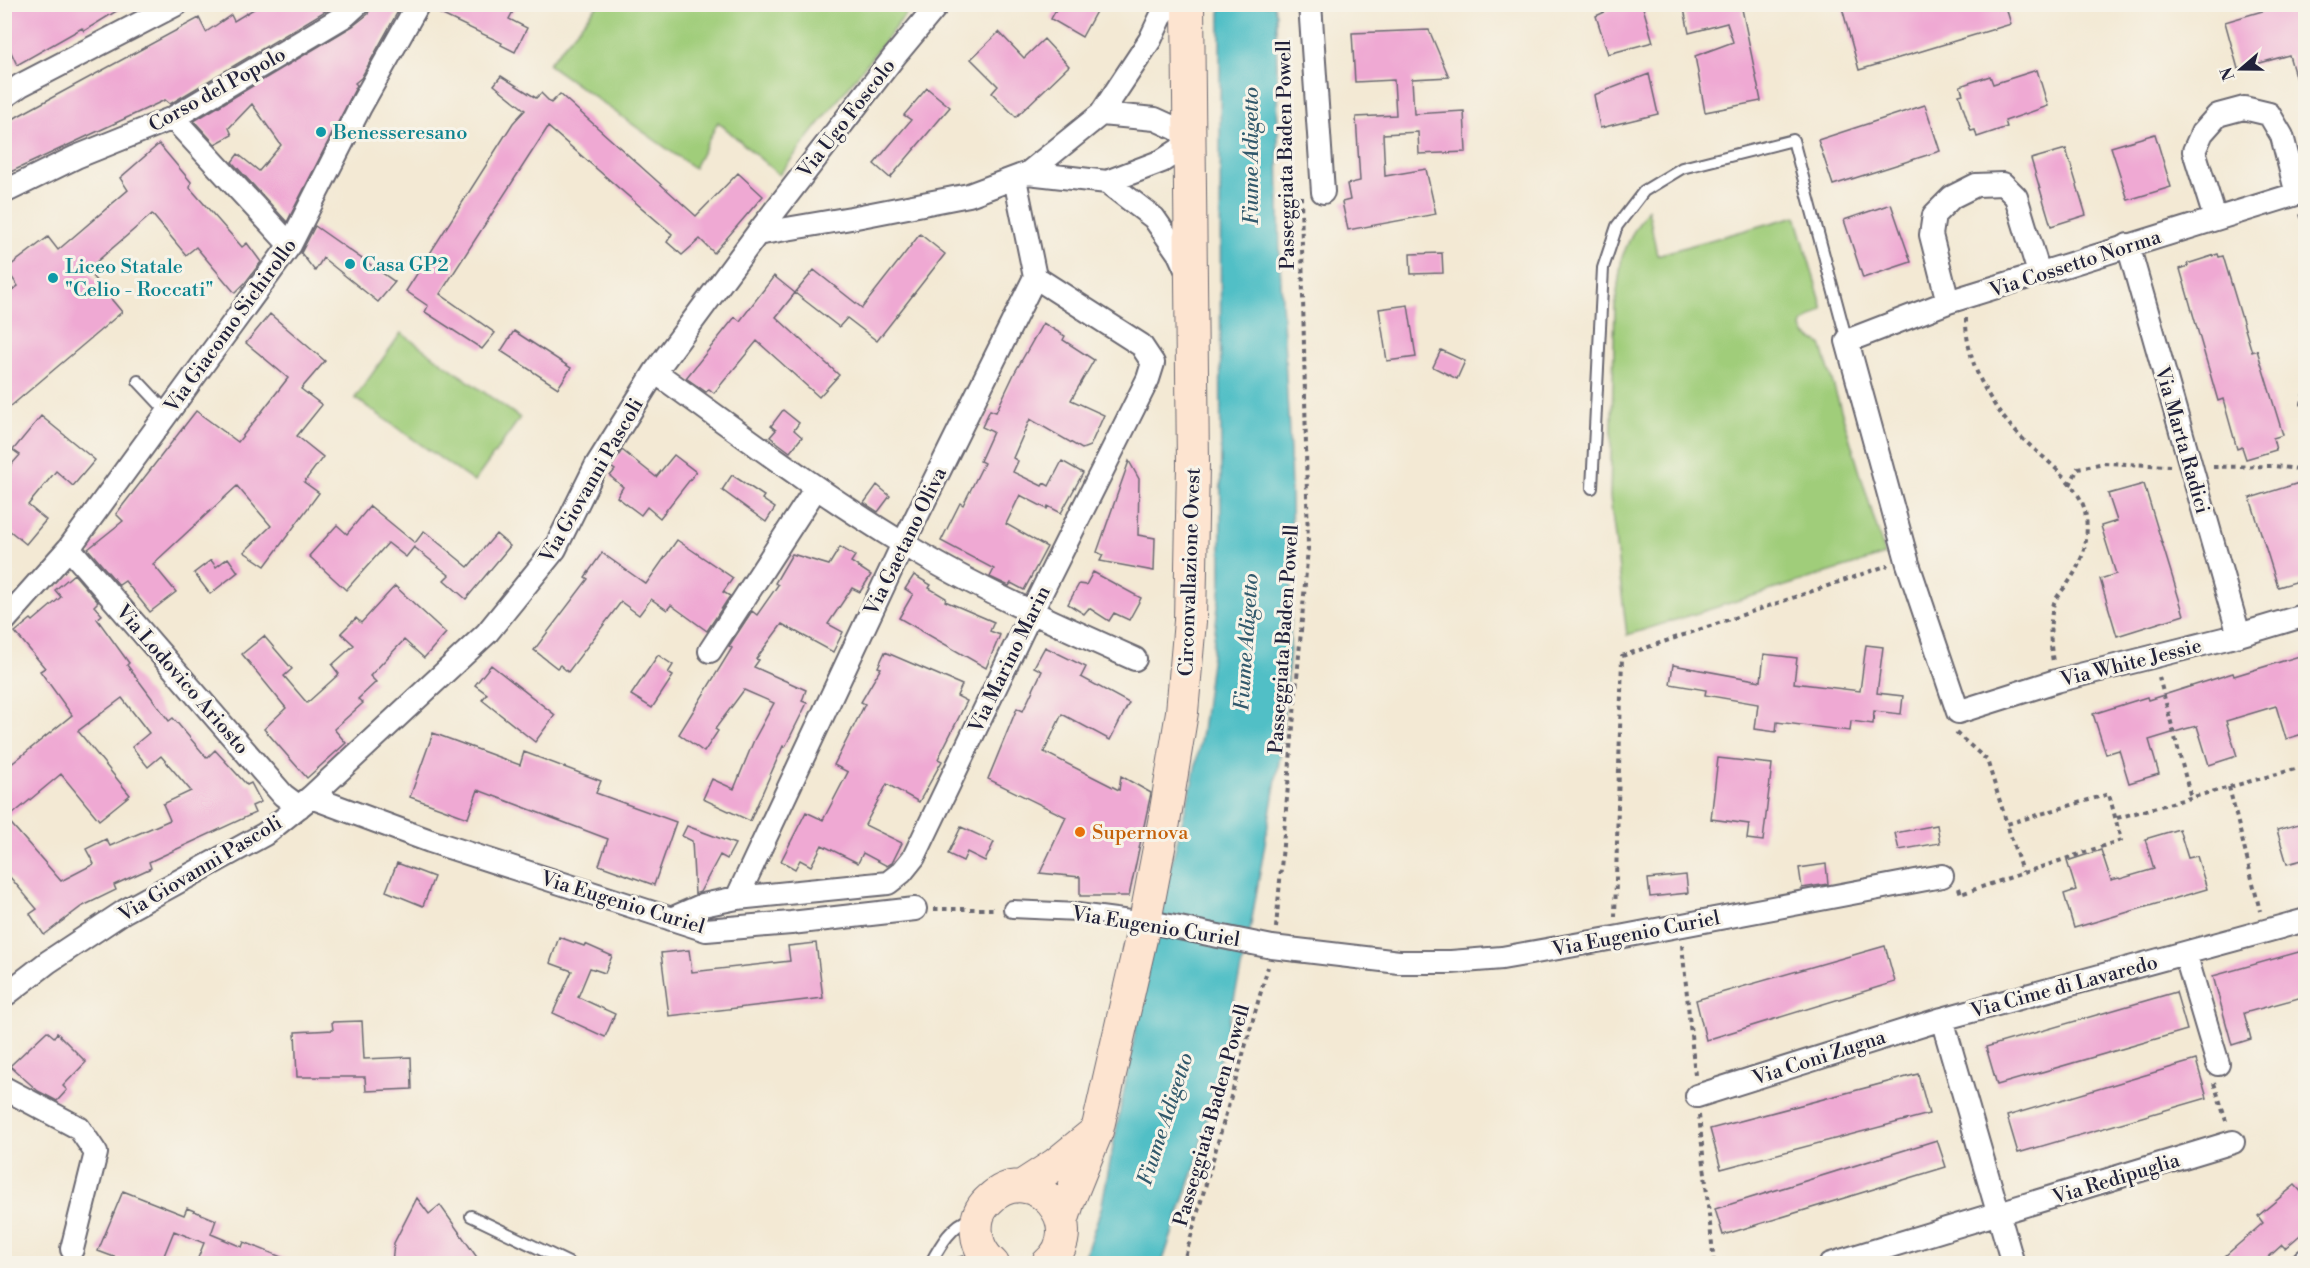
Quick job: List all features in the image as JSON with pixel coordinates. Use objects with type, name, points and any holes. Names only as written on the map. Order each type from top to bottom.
[{"type":"main road","name":"Circonvallazione Ovest","points":[[1048,1263],[1058,1250],[1063,1237],[1062,1222],[1069,1200],[1097,1131],[1150,922],[1182,712],[1190,621],[1193,465],[1188,4]]},
{"type":"main road","points":[[1022,1186],[1064,1159],[1097,1131]]},
{"type":"main road","points":[[978,1261],[976,1231],[978,1216],[995,1194],[1008,1188],[1022,1186],[1036,1190],[1048,1198],[1057,1209],[1062,1222]]},
{"type":"street","points":[[4,97],[21,85],[177,4]]},
{"type":"street","name":"Via Giacomo Sichirollo","points":[[5,619],[69,548],[290,245],[360,106],[418,4]]},
{"type":"street","name":"Via Ugo Foscolo","points":[[756,234],[938,4]]},
{"type":"street","points":[[756,234],[969,195],[1022,176],[1101,114],[1150,40],[1167,4]]},
{"type":"street","points":[[1310,4],[1312,193]]},
{"type":"street","name":"Corso del Popolo","points":[[4,192],[76,157],[173,118],[348,8]]},
{"type":"street","points":[[2215,218],[2194,151],[2202,134],[2218,115],[2244,108],[2269,114],[2282,136],[2301,193]]},
{"type":"street","points":[[1022,176],[1107,182],[1162,161],[1179,150],[1189,139],[1177,129],[1155,119],[1101,114]]},
{"type":"street","points":[[173,118],[290,245]]},
{"type":"street","points":[[1022,176],[1035,277]]},
{"type":"street","points":[[1107,182],[1154,218],[1179,254],[1191,280]]},
{"type":"street","points":[[1958,300],[1931,235],[1934,215],[1952,197],[1976,185],[2003,184],[2016,196],[2039,273]]},
{"type":"street","name":"Via Cossetto Norma","points":[[1848,341],[2039,273],[2301,193]]},
{"type":"street","name":"Via Giovanni Pascoli","points":[[4,996],[48,962],[125,911],[265,834],[305,802],[487,633],[555,549],[596,465],[655,372],[756,234]]},
{"type":"street","name":"Via Marta Radici","points":[[2128,245],[2239,635]]},
{"type":"street","name":"Via Gaetano Oliva","points":[[737,897],[903,544],[1035,277]]},
{"type":"street","name":"Via Marino Marin","points":[[671,919],[703,905],[737,897],[888,883],[902,872],[914,857],[1031,613],[1148,379],[1153,363],[1141,345],[1035,277]]},
{"type":"street","points":[[1848,341],[1908,564],[1954,720]]},
{"type":"street","points":[[655,372],[816,488],[903,544],[1031,613],[1135,659]]},
{"type":"street","points":[[710,651],[816,488]]},
{"type":"street","name":"Via Lodovico Ariosto","points":[[69,548],[283,795],[305,802]]},
{"type":"street","name":"Via White Jessie","points":[[1954,720],[2056,681],[2239,635],[2306,615]]},
{"type":"street","name":"Via Eugenio Curiel","points":[[305,802],[706,930],[915,909]]},
{"type":"street","name":"Via Eugenio Curiel","points":[[1012,909],[1078,912],[1150,922],[1270,946],[1399,962],[1452,962],[1502,958],[1942,876]]},
{"type":"street","name":"Via Cime di Lavaredo","points":[[1942,1019],[2306,920]]},
{"type":"street","points":[[2186,953],[2218,1064]]},
{"type":"street","points":[[1942,1019],[2013,1263]]},
{"type":"street","name":"Via Coni Zugna","points":[[1697,1096],[1942,1019]]},
{"type":"street","points":[[4,1088],[79,1128],[96,1153],[72,1249]]},
{"type":"street","name":"Via Redipuglia","points":[[1831,1263],[2233,1142]]},
{"type":"street","points":[[2301,1263],[2306,1259]]},
{"type":"lane","points":[[1592,488],[1603,268],[1617,226],[1644,191],[1682,168],[1793,140],[1848,341]]},
{"type":"lane","points":[[138,381],[168,412]]},
{"type":"lane","points":[[471,1216],[571,1263]]},
{"type":"lane","points":[[930,1263],[956,1227],[978,1216]]},
{"type":"path","name":"Passeggiata Baden Powell","points":[[1183,1263],[1265,978],[1276,919],[1308,548],[1312,193]]},
{"type":"path","points":[[1958,300],[1966,336],[1986,391],[2005,420],[2054,466],[2070,485],[2085,509],[2087,544],[2071,579],[2055,601],[2050,639],[2056,681]]},
{"type":"path","points":[[2306,383],[2302,404],[2306,416]]},
{"type":"path","points":[[1614,938],[1622,656],[1886,566],[1891,569]]},
{"type":"path","points":[[2154,656],[2192,798]]},
{"type":"path","points":[[1954,720],[1987,760],[2022,872]]},
{"type":"path","points":[[2117,818],[2306,766]]},
{"type":"path","points":[[2229,787],[2265,932]]},
{"type":"path","points":[[1942,876],[1955,874],[1961,894],[2121,840],[2109,794],[2007,824]]},
{"type":"path","points":[[915,909],[1012,909]]},
{"type":"path","points":[[2218,1064],[2209,1066],[2233,1142]]},
{"type":"green space","points":[[598,5],[913,5],[779,175],[718,122],[694,168],[548,64]]},
{"type":"green space","points":[[1648,209],[1657,255],[1796,216],[1823,309],[1803,323],[1802,328],[1806,336],[1821,344],[1885,555],[1627,635],[1610,497],[1615,306],[1622,257],[1632,234]]},
{"type":"green space","points":[[401,333],[520,418],[474,482],[355,398]]},
{"type":"water","name":"Fiume Adigetto","points":[[1220,5],[1274,5],[1276,14],[1280,263],[1290,452],[1292,545],[1290,648],[1280,756],[1250,930],[1196,1164],[1162,1263],[1082,1264],[1101,1209],[1157,919],[1192,784],[1202,732],[1221,584]]},
{"type":"building","points":[[4,4],[128,4],[84,31],[82,28],[17,65],[4,37]]},
{"type":"building","points":[[262,4],[337,4],[170,104],[165,100],[4,175],[4,125],[199,18],[206,32],[231,15],[234,21]]},
{"type":"building","points":[[371,4],[402,4],[361,78],[355,83],[357,85],[287,222],[232,162],[238,154],[259,171],[281,145],[252,104],[229,128],[232,135],[215,144],[194,121],[353,26],[368,14]]},
{"type":"building","points":[[431,4],[517,4],[509,19],[527,28],[515,52],[501,45],[502,43],[430,9]]},
{"type":"building","points":[[1059,4],[1100,4],[1082,37],[1051,19]]},
{"type":"building","points":[[1622,4],[1642,4],[1653,42],[1608,54],[1596,16]]},
{"type":"building","points":[[1683,4],[1741,4],[1761,101],[1705,112],[1695,56],[1733,42],[1727,23],[1689,33]]},
{"type":"building","points":[[1841,4],[2005,4],[2011,24],[1859,70]]},
{"type":"building","points":[[2286,4],[2306,4],[2306,96],[2301,97],[2289,55],[2238,69],[2225,22]]},
{"type":"building","points":[[1429,30],[1449,77],[1412,79],[1414,114],[1464,111],[1466,152],[1419,154],[1418,132],[1383,134],[1385,176],[1426,169],[1436,214],[1348,230],[1342,202],[1350,200],[1347,184],[1360,181],[1356,117],[1396,115],[1394,80],[1355,82],[1352,33]]},
{"type":"building","points":[[999,32],[1024,58],[1044,39],[1069,66],[1016,117],[992,93],[998,86],[971,59]]},
{"type":"building","points":[[2037,70],[2048,106],[2005,121],[2007,127],[1977,137],[1975,130],[1971,131],[1959,95],[1963,94],[1960,86],[1990,76],[1993,84]]},
{"type":"building","points":[[1649,74],[1658,114],[1600,128],[1594,95]]},
{"type":"building","points":[[501,76],[536,98],[541,93],[551,103],[560,94],[696,216],[738,173],[763,196],[714,253],[700,239],[682,255],[667,242],[672,234],[548,127],[440,294],[495,333],[482,349],[425,312],[428,306],[406,291],[513,123],[525,110],[494,85]]},
{"type":"building","points":[[927,88],[950,107],[890,178],[874,164],[911,120],[904,115]]},
{"type":"building","points":[[1925,105],[1940,151],[1833,185],[1818,140]]},
{"type":"building","points":[[2155,134],[2171,187],[2128,200],[2111,147]]},
{"type":"building","name":"Liceo Statale \"Celio - Roccati\"","points":[[159,144],[191,182],[190,188],[242,247],[247,243],[261,262],[235,293],[196,247],[186,255],[152,214],[87,270],[122,312],[4,412],[4,296],[18,286],[6,269],[48,237],[58,250],[128,190],[120,178]]},
{"type":"building","points":[[2066,149],[2086,215],[2051,226],[2031,159]]},
{"type":"building","points":[[1891,204],[1911,262],[1863,278],[1844,220]]},
{"type":"building","name":"Casa GP2","points":[[315,226],[395,282],[378,302],[323,258],[315,271],[301,253]]},
{"type":"building","points":[[920,234],[945,254],[877,341],[847,318],[839,327],[795,293],[814,270],[862,308]]},
{"type":"building","points":[[1442,253],[1443,273],[1411,274],[1410,254]]},
{"type":"building","points":[[2218,254],[2219,257],[2223,256],[2252,352],[2257,350],[2283,435],[2273,438],[2276,450],[2246,459],[2242,447],[2237,449],[2223,399],[2218,401],[2180,269],[2188,266],[2187,264]]},
{"type":"building","points":[[774,276],[795,293],[776,317],[839,375],[819,397],[757,341],[714,393],[709,389],[706,392],[686,378],[735,317],[740,321]]},
{"type":"building","points":[[1408,305],[1416,357],[1387,361],[1379,309]]},
{"type":"building","points":[[270,314],[325,361],[301,389],[322,405],[297,436],[323,457],[304,482],[319,493],[265,566],[244,552],[271,526],[237,486],[153,564],[176,592],[150,612],[125,581],[119,585],[88,549],[123,521],[116,514],[196,411],[238,442],[288,378],[246,343]]},
{"type":"building","points":[[1043,323],[1065,336],[1063,340],[1094,360],[1071,400],[1104,415],[1090,446],[1082,449],[1030,419],[1013,458],[1018,461],[1013,472],[1042,486],[1044,483],[1049,486],[1062,461],[1083,473],[1061,513],[1048,506],[1047,509],[1020,495],[1006,524],[1047,547],[1024,590],[1011,583],[1009,586],[990,577],[994,569],[941,541],[960,503],[963,505],[984,463],[980,461],[993,432],[982,427],[990,410],[996,412],[1015,372]]},
{"type":"building","points":[[514,331],[571,368],[558,388],[501,351]]},
{"type":"building","points":[[1441,350],[1465,361],[1457,379],[1433,367]]},
{"type":"building","points":[[783,410],[799,423],[794,430],[802,437],[790,452],[770,437],[776,430],[771,426]]},
{"type":"building","points":[[41,416],[95,460],[73,486],[56,471],[28,505],[46,520],[26,544],[4,526],[4,473],[20,455],[13,450]]},
{"type":"building","points":[[622,450],[656,477],[674,455],[696,472],[660,518],[647,507],[641,515],[617,497],[623,487],[610,476],[615,470],[611,467]]},
{"type":"building","points":[[1129,461],[1139,479],[1138,535],[1155,538],[1154,571],[1100,561],[1103,555],[1097,552]]},
{"type":"building","points":[[732,475],[764,496],[762,499],[775,508],[766,522],[722,490]]},
{"type":"building","points":[[2299,483],[2306,502],[2306,579],[2278,587],[2250,498]]},
{"type":"building","points":[[2144,484],[2184,615],[2117,636],[2100,579],[2116,574],[2101,526],[2117,521],[2108,494]]},
{"type":"building","points":[[877,485],[890,496],[878,512],[864,503]]},
{"type":"building","points":[[370,506],[415,543],[424,531],[468,567],[496,534],[510,546],[466,599],[444,580],[449,575],[414,547],[406,557],[388,543],[346,590],[309,556],[337,525],[347,534]]},
{"type":"building","points":[[677,540],[733,578],[723,592],[730,596],[707,631],[671,605],[667,610],[651,599],[639,615],[621,602],[568,672],[560,665],[557,668],[534,650],[588,579],[585,577],[602,553],[646,584]]},
{"type":"building","points":[[840,547],[855,556],[851,562],[871,575],[860,592],[852,588],[828,624],[843,632],[833,652],[782,624],[756,659],[759,660],[754,667],[806,690],[802,701],[807,703],[785,747],[783,746],[750,821],[703,799],[712,779],[734,789],[754,740],[774,703],[744,690],[715,729],[718,731],[704,752],[679,734],[732,648],[729,646],[752,611],[757,615],[778,585],[775,583],[792,554],[829,565]]},
{"type":"building","points":[[228,558],[238,572],[210,594],[194,573],[211,560],[216,567]]},
{"type":"building","points":[[1093,572],[1141,598],[1129,620],[1114,613],[1109,621],[1089,608],[1084,614],[1068,604],[1079,584],[1086,585]]},
{"type":"building","points":[[74,574],[98,602],[94,606],[102,615],[97,619],[129,663],[127,665],[169,721],[173,718],[207,758],[215,750],[247,785],[251,783],[261,802],[252,806],[255,813],[149,862],[151,868],[114,885],[116,890],[81,907],[44,935],[30,914],[37,909],[4,870],[4,770],[72,715],[40,671],[45,668],[15,632],[31,619],[33,621],[61,597],[55,590]],"holes":[[[122,698],[149,733],[132,747],[148,767],[161,756],[191,791],[163,804],[170,820],[110,846],[106,839],[86,849],[94,864],[61,881],[7,819],[61,774],[99,820],[130,795],[78,731]]]},
{"type":"building","points":[[914,575],[931,585],[929,588],[946,598],[945,601],[994,622],[990,631],[1000,635],[986,668],[899,618],[913,594],[905,589]]},
{"type":"building","points":[[395,586],[446,633],[424,658],[404,640],[370,676],[376,682],[358,699],[363,703],[334,729],[346,743],[307,778],[264,729],[286,708],[242,654],[264,636],[292,669],[284,676],[307,703],[339,674],[332,665],[354,645],[341,633],[356,618],[361,623]]},
{"type":"building","points":[[1866,645],[1883,647],[1877,693],[1903,696],[1901,714],[1874,711],[1873,724],[1851,721],[1850,731],[1777,722],[1776,732],[1755,729],[1758,704],[1705,695],[1706,690],[1670,684],[1673,665],[1761,681],[1764,654],[1797,658],[1794,683],[1860,691]]},
{"type":"building","points":[[1045,647],[1086,667],[1081,677],[1129,703],[1110,740],[1062,714],[1044,752],[1119,790],[1121,776],[1151,793],[1129,896],[1080,896],[1080,877],[1040,873],[1066,817],[988,779],[1017,708],[1023,711],[1042,671],[1034,667]]},
{"type":"building","points":[[885,652],[962,685],[957,696],[967,701],[938,759],[942,761],[919,802],[887,784],[865,825],[902,843],[892,863],[887,866],[863,853],[858,863],[822,845],[811,866],[800,860],[795,869],[781,861],[806,812],[823,820],[848,772],[834,765],[865,704],[861,702],[881,668],[878,667]]},
{"type":"building","points":[[2306,654],[2306,733],[2286,739],[2276,706],[2226,721],[2237,756],[2209,765],[2197,726],[2185,729],[2149,740],[2159,774],[2129,783],[2119,750],[2106,754],[2093,714]]},
{"type":"building","points":[[658,655],[673,665],[668,673],[673,676],[652,708],[631,695]]},
{"type":"building","points":[[491,665],[555,715],[535,742],[482,700],[487,694],[475,685]]},
{"type":"building","points":[[433,733],[520,765],[524,752],[601,781],[596,793],[676,822],[654,885],[599,865],[608,839],[478,790],[468,818],[410,797]]},
{"type":"building","points":[[1718,758],[1772,764],[1763,841],[1747,839],[1749,824],[1711,819]]},
{"type":"building","points":[[2306,822],[2306,859],[2287,864],[2277,830]]},
{"type":"building","points":[[1937,825],[1940,843],[1899,850],[1895,833]]},
{"type":"building","points":[[687,826],[735,844],[727,859],[720,855],[700,892],[695,894],[692,841],[682,836]]},
{"type":"building","points":[[961,827],[994,842],[985,861],[967,852],[963,861],[948,854]]},
{"type":"building","points":[[2179,829],[2188,858],[2197,856],[2207,889],[2074,928],[2064,894],[2076,890],[2067,861],[2101,850],[2111,880],[2120,879],[2154,869],[2145,839]]},
{"type":"building","points":[[397,863],[434,877],[423,906],[386,891]]},
{"type":"building","points":[[1826,864],[1828,884],[1802,888],[1799,868]]},
{"type":"building","points":[[1686,875],[1688,893],[1650,897],[1648,879]]},
{"type":"building","points":[[559,937],[584,946],[585,944],[612,956],[605,973],[590,968],[578,997],[615,1014],[605,1037],[553,1013],[572,971],[550,963]]},
{"type":"building","points":[[816,943],[823,998],[669,1016],[661,953],[689,950],[692,972],[790,961],[788,946]]},
{"type":"building","points":[[1885,946],[1895,982],[1706,1040],[1696,1000]]},
{"type":"building","points":[[2306,950],[2306,996],[2244,1013],[2251,1039],[2232,1045],[2213,976]]},
{"type":"building","points":[[2176,992],[2187,1030],[1997,1085],[1986,1047]]},
{"type":"building","points":[[362,1021],[364,1059],[411,1057],[412,1089],[366,1091],[365,1077],[297,1077],[295,1032],[333,1030],[332,1022]]},
{"type":"building","points":[[47,1031],[54,1037],[57,1033],[86,1062],[63,1086],[67,1090],[57,1101],[38,1091],[10,1066]]},
{"type":"building","points":[[2196,1060],[2207,1098],[2018,1153],[2007,1116]]},
{"type":"building","points":[[1918,1074],[1929,1114],[1721,1169],[1710,1129]]},
{"type":"building","points":[[1937,1140],[1946,1167],[1723,1235],[1715,1209]]},
{"type":"building","points":[[2295,1185],[2306,1197],[2306,1230],[2285,1248],[2282,1245],[2262,1263],[2217,1263],[2263,1223],[2258,1216]]},
{"type":"building","points":[[123,1191],[184,1215],[187,1208],[216,1220],[211,1234],[242,1247],[244,1242],[296,1263],[196,1263],[204,1243],[174,1231],[161,1263],[130,1263],[98,1251]]},
{"type":"building","points":[[417,1198],[429,1214],[440,1205],[481,1263],[392,1263],[394,1243]]},
{"type":"place","name":"Benesseresano","points":[[321,132]]},
{"type":"place","name":"Casa GP2","points":[[350,264]]},
{"type":"place","name":"Liceo Statale \"Celio - Roccati\"","points":[[53,278]]},
{"type":"place","name":"Supernova","points":[[1080,832]]}]
